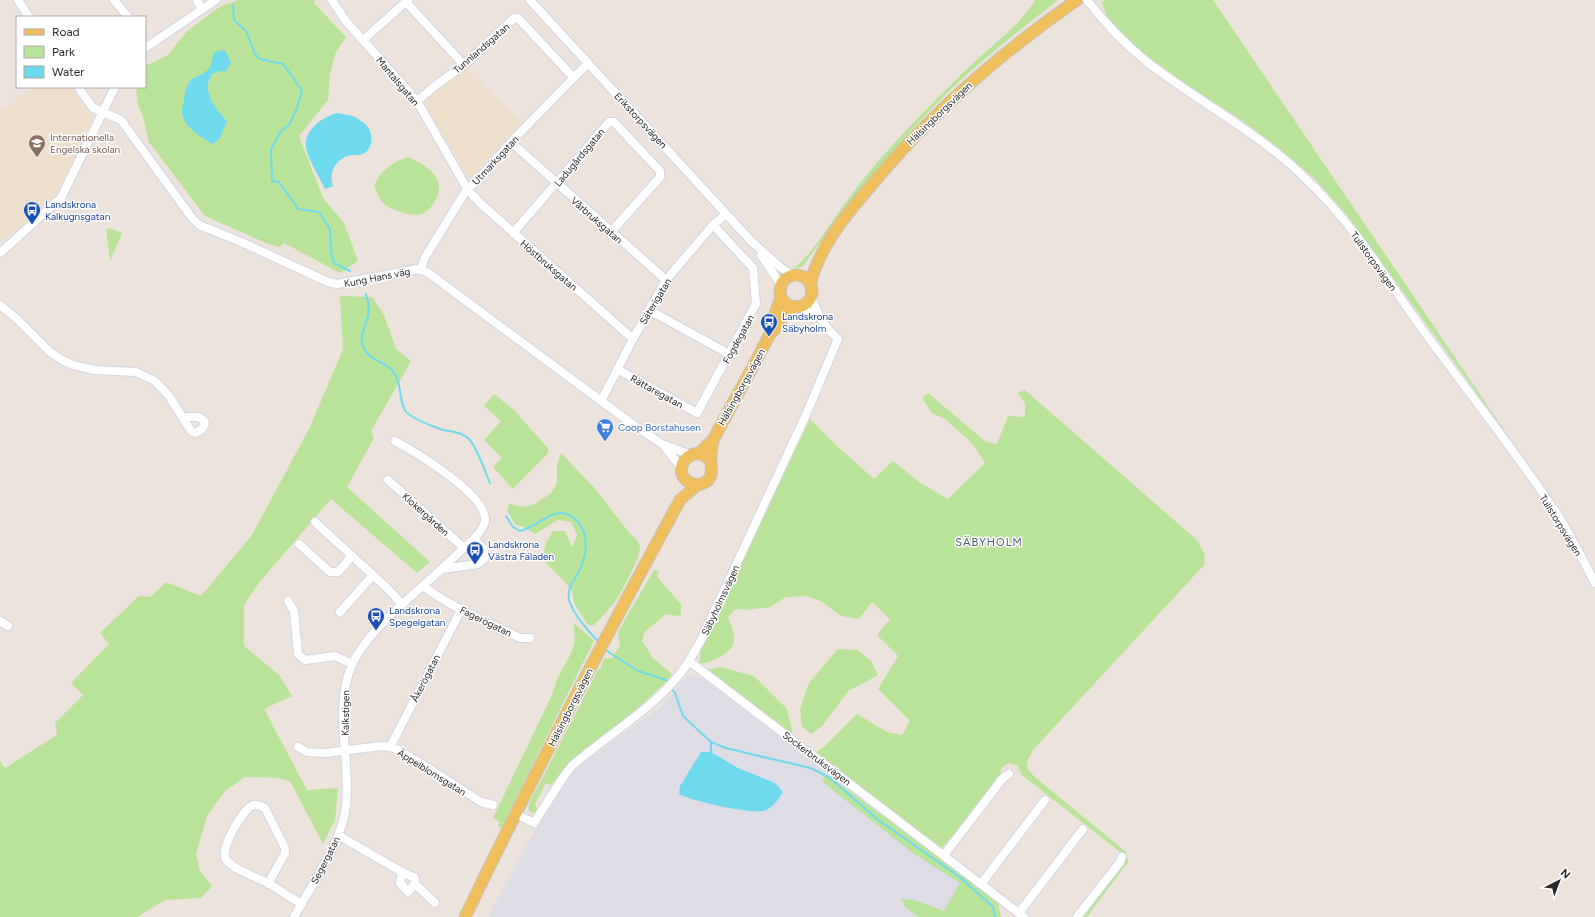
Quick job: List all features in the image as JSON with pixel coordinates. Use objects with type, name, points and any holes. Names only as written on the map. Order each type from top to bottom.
[{"type":"main road","name":"Hälsingborgsvägen","points":[[795,275],[824,248],[854,206],[885,168],[931,119],[995,61],[1032,31],[1077,0]]},
{"type":"main road","name":"Hälsingborgsvägen","points":[[811,290],[824,248]]},
{"type":"main road","points":[[795,275],[805,278],[811,290],[805,303],[797,306],[786,303],[781,297],[781,285],[786,279],[795,275]]},
{"type":"main road","name":"Hälsingborgsvägen","points":[[770,334],[772,322],[781,297]]},
{"type":"main road","name":"Hälsingborgsvägen","points":[[711,462],[713,440],[770,334],[778,326],[784,316],[797,306]]},
{"type":"main road","name":"Hälsingborgsvägen","points":[[694,454],[713,440]]},
{"type":"main road","points":[[694,454],[706,456],[711,462],[712,470],[710,478],[704,483],[696,485],[690,483],[683,473],[684,461],[694,454]]},
{"type":"main road","name":"Hälsingborgsvägen","points":[[680,500],[683,473]]},
{"type":"main road","name":"Hälsingborgsvägen","points":[[465,917],[613,622],[680,500],[696,485]]},
{"type":"street","points":[[18,0],[28,16]]},
{"type":"street","points":[[114,0],[127,16]]},
{"type":"street","points":[[197,0],[202,9]]},
{"type":"street","points":[[148,46],[216,0]]},
{"type":"street","name":"Mantalsgatan","points":[[333,0],[345,20],[417,101],[467,189]]},
{"type":"street","name":"Erikstorpsvägen","points":[[530,0],[751,241],[780,267],[795,275]]},
{"type":"street","name":"Tullstorpsvägen","points":[[1087,0],[1119,36],[1146,61],[1282,156],[1329,201],[1373,259],[1535,483],[1564,527],[1595,583]]},
{"type":"street","points":[[363,40],[407,1],[464,65]]},
{"type":"street","name":"Tunnlandsgatan","points":[[417,101],[464,65],[514,18],[518,18],[574,78]]},
{"type":"street","name":"Utmarksgatan","points":[[421,270],[424,259],[467,189],[477,181],[511,142],[588,64]]},
{"type":"street","name":"Kung Hans väg","points":[[79,88],[93,108],[121,120],[192,218],[199,224],[328,282],[337,284],[418,269],[427,272],[601,401],[662,444],[694,454]]},
{"type":"street","points":[[0,253],[61,198],[114,88]]},
{"type":"street","name":"Ladugårdsgatan","points":[[513,233],[609,122],[614,122],[660,171],[660,177],[611,232]]},
{"type":"street","name":"Vårbruksgatan","points":[[511,142],[556,184],[666,280]]},
{"type":"street","name":"Höstbruksgatan","points":[[467,189],[513,233],[633,339]]},
{"type":"street","name":"Säterigatan","points":[[601,401],[666,280],[713,225],[726,214]]},
{"type":"street","name":"Fogdegatan","points":[[697,413],[755,306],[753,268],[713,225]]},
{"type":"street","name":"Erikstorpsvägen","points":[[751,241],[781,285]]},
{"type":"street","name":"Säbyholmsvägen","points":[[516,814],[534,823],[572,766],[654,701],[679,675],[702,638],[795,438],[838,339],[832,334],[818,316],[811,290]]},
{"type":"street","points":[[0,305],[16,318],[50,352],[62,360],[73,365],[95,370],[129,370],[148,376],[163,387],[185,420]]},
{"type":"street","name":"Säbyholmsvägen","points":[[797,306],[818,316]]},
{"type":"street","points":[[649,310],[729,354]]},
{"type":"street","name":"Rättaregatan","points":[[617,369],[697,413]]},
{"type":"street","name":"Kalkstigen","points":[[346,751],[344,699],[345,686],[352,664],[376,631],[402,604],[474,540],[485,522],[485,516],[478,504],[446,473],[429,460],[395,441]]},
{"type":"street","name":"Kung Hans väg","points":[[662,444],[683,473]]},
{"type":"street","name":"Klokergården","points":[[388,480],[464,548]]},
{"type":"street","points":[[315,522],[373,575],[402,604]]},
{"type":"street","points":[[442,568],[480,563],[485,556],[485,552],[482,546],[474,540]]},
{"type":"street","points":[[299,544],[330,572],[338,572],[352,556]]},
{"type":"street","points":[[340,612],[373,575]]},
{"type":"street","name":"Fagerögatan","points":[[423,586],[437,597],[461,610],[520,638],[530,638]]},
{"type":"street","points":[[288,601],[294,610],[298,654],[305,660],[335,656],[352,664]]},
{"type":"street","name":"Åkerögatan","points":[[390,747],[461,610]]},
{"type":"street","points":[[0,621],[8,626]]},
{"type":"street","name":"Sockerbruksvägen","points":[[689,661],[1022,915],[1083,830]]},
{"type":"street","name":"Äppelblomsgatan","points":[[298,747],[306,752],[326,753],[381,746],[390,747],[399,750],[481,802],[493,805]]},
{"type":"street","name":"Segergatan","points":[[294,917],[338,835],[346,806],[346,751]]},
{"type":"street","points":[[944,855],[1003,778],[1008,774]]},
{"type":"street","points":[[981,884],[1045,800]]},
{"type":"street","points":[[268,884],[285,854],[286,848],[265,808],[256,805],[244,812],[228,841],[224,852],[225,858],[229,863],[244,872],[302,904]]},
{"type":"street","points":[[338,835],[402,872],[400,884],[408,892],[415,884],[435,903]]},
{"type":"street","points":[[1076,917],[1120,862],[1122,857]]},
{"type":"shaded area","points":[[465,68],[521,121],[470,179],[423,101]]},
{"type":"shaded area","name":"Internationella Engelska skolan","points":[[34,88],[72,88],[93,119],[54,197],[0,242],[0,110]]},
{"type":"shaded area","points":[[689,675],[702,678],[976,886],[955,917],[488,917],[526,846],[574,770],[659,708]]},
{"type":"green space","points":[[239,0],[315,0],[314,3],[346,37],[336,52],[330,73],[328,100],[299,136],[323,198],[344,223],[358,261],[340,273],[284,243],[280,247],[266,243],[205,216],[149,142],[143,117],[138,105],[136,88],[146,88],[146,66],[168,55],[187,31],[221,6]]},
{"type":"green space","points":[[1035,0],[1058,0],[1002,44],[949,91],[890,154],[836,221],[802,267],[794,268],[808,254],[848,199],[891,146],[971,65],[1022,18]]},
{"type":"green space","points":[[1104,0],[1213,0],[1513,443],[1350,219],[1315,179],[1275,145],[1234,115],[1187,86],[1138,49],[1107,17],[1102,3]]},
{"type":"green space","points":[[408,157],[428,168],[437,179],[439,186],[439,193],[431,207],[424,213],[418,215],[407,214],[385,205],[380,199],[374,186],[380,175],[388,167],[397,161]]},
{"type":"green space","points":[[111,228],[122,233],[110,261],[106,229]]},
{"type":"green space","points":[[340,296],[372,297],[384,315],[396,349],[411,361],[371,431],[374,438],[347,487],[430,562],[417,573],[331,499],[258,584],[244,605],[244,646],[279,675],[292,696],[264,709],[307,790],[338,788],[335,820],[323,844],[290,781],[278,778],[245,777],[225,791],[207,816],[196,854],[200,871],[212,886],[201,898],[165,900],[137,917],[0,917],[0,761],[5,768],[57,735],[55,723],[83,695],[71,683],[109,644],[100,633],[139,596],[150,597],[166,582],[201,596],[252,535],[310,427],[343,349]]},
{"type":"green space","points":[[1025,390],[1198,541],[1205,555],[1204,565],[1033,750],[1027,761],[1028,770],[1036,778],[1126,852],[1128,862],[1087,917],[1080,917],[1125,862],[1124,855],[1022,775],[1017,765],[1009,763],[1002,767],[999,778],[969,818],[943,847],[939,846],[815,753],[826,745],[857,714],[887,732],[902,735],[910,721],[878,689],[898,656],[877,635],[890,619],[872,602],[859,619],[841,616],[821,601],[806,596],[786,597],[770,607],[747,610],[735,609],[728,617],[734,635],[731,648],[716,659],[699,664],[701,649],[810,419],[838,447],[874,479],[893,461],[919,482],[948,499],[985,463],[973,444],[945,419],[932,413],[922,398],[928,393],[986,442],[997,444],[1008,416],[1025,417],[1025,403],[1018,393]]},
{"type":"green space","points":[[494,394],[513,409],[548,448],[548,453],[513,489],[493,467],[502,458],[484,440],[501,421],[484,406]]},
{"type":"green space","points":[[561,453],[597,491],[631,535],[638,541],[640,547],[638,558],[619,596],[594,625],[588,625],[574,603],[572,592],[565,582],[542,559],[546,543],[553,531],[565,531],[572,548],[577,535],[571,522],[558,520],[535,534],[524,527],[515,524],[507,510],[510,504],[523,507],[535,504],[551,493],[557,483],[557,464]]},
{"type":"green space","points":[[654,570],[659,570],[657,577],[681,604],[681,615],[676,616],[666,614],[644,633],[642,641],[653,658],[672,674],[663,685],[627,718],[573,759],[551,785],[546,783],[535,804],[537,809],[535,812],[531,813],[528,808],[530,802],[604,659],[612,658],[620,645],[618,632]]},
{"type":"green space","points":[[573,622],[594,641],[501,828],[498,826],[500,822],[493,818],[552,695],[559,675],[570,655],[575,638]]},
{"type":"green space","points":[[838,649],[857,650],[871,661],[878,675],[849,690],[822,726],[811,734],[802,726],[800,709],[809,683]]},
{"type":"green space","points":[[721,667],[754,676],[787,709],[793,735],[789,734],[706,670]]},
{"type":"green space","points":[[826,774],[998,903],[1001,917],[919,917],[906,908],[901,899],[914,900],[944,911],[960,883],[913,853],[825,784],[822,779]]},
{"type":"water","points":[[225,50],[231,63],[225,72],[220,71],[212,74],[208,83],[211,99],[227,121],[220,138],[213,144],[193,131],[185,121],[182,110],[190,81],[208,69],[211,65],[214,52]]},
{"type":"water","points":[[337,113],[353,116],[365,124],[371,133],[371,145],[363,154],[350,155],[339,161],[332,172],[333,186],[325,189],[309,158],[306,142],[307,136],[320,121]]},
{"type":"water","points":[[701,752],[711,752],[738,768],[775,783],[783,792],[772,806],[763,811],[746,811],[721,806],[695,800],[679,794],[680,786]]},
{"type":"waterway","points":[[233,5],[234,20],[246,31],[255,54],[260,59],[283,64],[302,90],[297,108],[289,125],[281,131],[271,149],[272,181],[279,182],[298,209],[319,212],[330,229],[331,252],[334,263],[350,271]]},
{"type":"waterway","points":[[366,294],[369,312],[362,337],[365,350],[374,359],[392,370],[398,381],[402,404],[407,413],[427,424],[440,429],[459,433],[469,439],[478,454],[490,483]]},
{"type":"waterway","points":[[506,516],[513,527],[520,531],[531,527],[547,517],[557,513],[566,514],[577,521],[584,533],[586,548],[583,562],[570,587],[569,600],[578,617],[599,642]]},
{"type":"waterway","points":[[605,649],[638,671],[666,680],[668,684]]},
{"type":"waterway","points":[[671,688],[675,693],[683,716],[711,742],[726,748],[813,769],[830,778],[877,819],[961,878],[993,907],[995,917]]},
{"type":"waterway","points":[[711,742],[711,752]]},
{"type":"place","name":"Internationella Engelska skolan","points":[[37,158]]},
{"type":"place","name":"Landskrona Kalkugnsgatan","points":[[32,225]]},
{"type":"place","name":"Landskrona Säbyholm","points":[[769,337]]},
{"type":"place","name":"Coop Borstahusen","points":[[605,442]]},
{"type":"place","name":"Landskrona Västra Fäladen","points":[[475,565]]},
{"type":"place","name":"Landskrona Spegelgatan","points":[[376,631]]},
{"type":"district","name":"SÄBYHOLM","points":[[989,542]]}]
